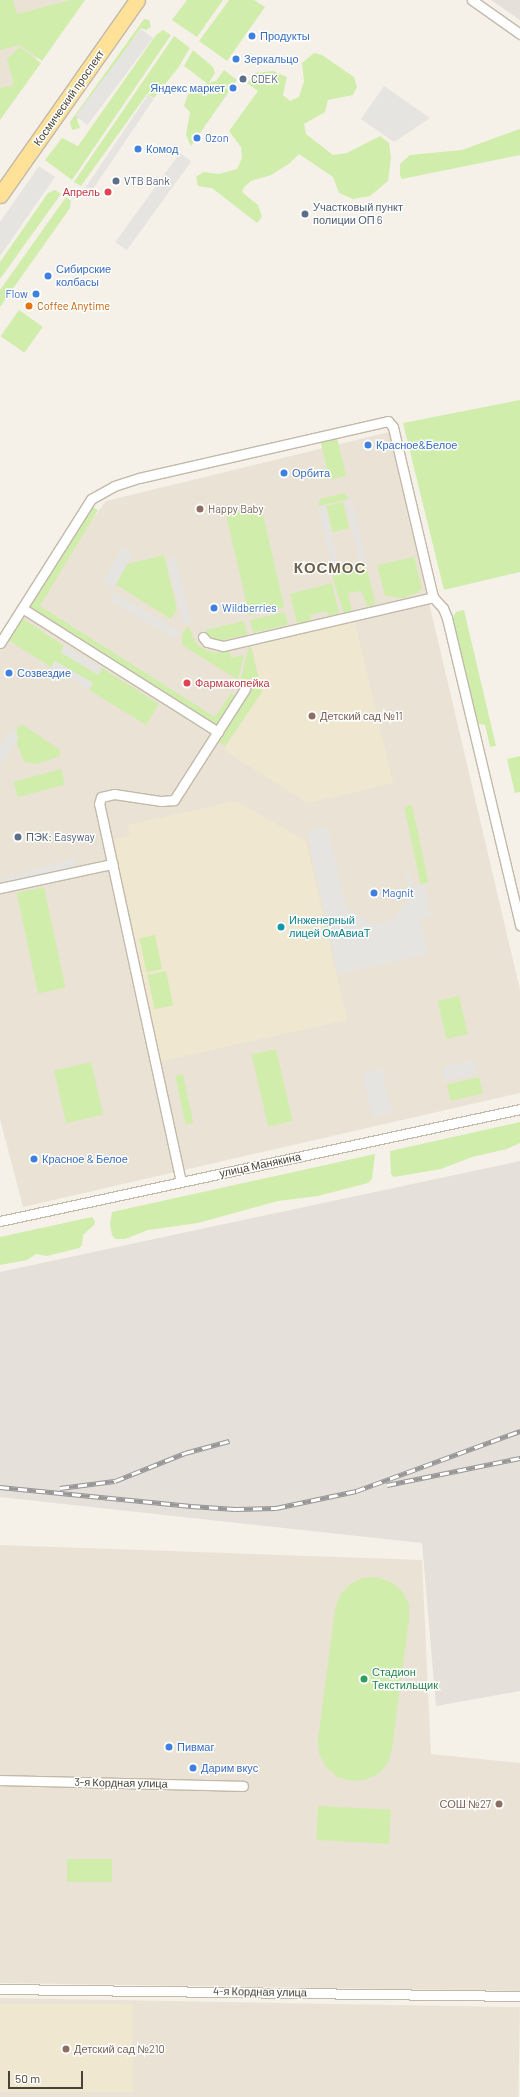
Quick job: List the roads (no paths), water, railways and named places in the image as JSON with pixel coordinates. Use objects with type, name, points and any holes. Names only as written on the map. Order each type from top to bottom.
[{"type":"main road","name":"Космический проспект","points":[[0,195],[137,0]]},
{"type":"street","points":[[472,0],[520,34]]},
{"type":"street","points":[[0,643],[91,499],[114,486],[139,478],[379,421],[388,421],[393,427],[433,597],[443,608],[448,618],[520,925]]},
{"type":"street","points":[[203,637],[207,642],[223,646],[433,597]]},
{"type":"street","points":[[22,608],[218,732]]},
{"type":"street","points":[[181,1182],[99,804],[101,797],[114,794],[161,801],[174,800],[246,689]]},
{"type":"street","points":[[0,888],[112,864]]},
{"type":"street","name":"улица Манякина","points":[[0,1221],[520,1109]]},
{"type":"street","name":"3-я Кордная улица","points":[[0,1780],[243,1786]]},
{"type":"street","name":"4-я Кордная улица","points":[[0,1989],[520,1996]]},
{"type":"railway","points":[[0,1487],[191,1506],[235,1509],[276,1508],[356,1491],[520,1431]]},
{"type":"railway","points":[[60,1488],[115,1481],[185,1453],[229,1441]]},
{"type":"railway","points":[[387,1485],[520,1458]]},
{"type":"place","name":"Продукты","points":[[252,36]]},
{"type":"place","name":"Зеркальцо","points":[[236,59]]},
{"type":"place","name":"CDEK","points":[[243,79]]},
{"type":"place","name":"Яндекс маркет","points":[[233,88]]},
{"type":"place","name":"Ozon","points":[[197,138]]},
{"type":"place","name":"Комод","points":[[138,149]]},
{"type":"place","name":"VTB Bank","points":[[116,181]]},
{"type":"place","name":"Апрель","points":[[108,192]]},
{"type":"place","name":"Участковый пункт полиции ОП 6","points":[[305,214]]},
{"type":"place","name":"Сибирские колбасы","points":[[48,276]]},
{"type":"place","name":"Flow","points":[[36,294]]},
{"type":"place","name":"Coffee Anytime","points":[[29,306]]},
{"type":"place","name":"Красное&Белое","points":[[368,445]]},
{"type":"place","name":"Орбита","points":[[284,473]]},
{"type":"place","name":"Happy Baby","points":[[200,509]]},
{"type":"place","name":"Wildberries","points":[[214,608]]},
{"type":"place","name":"Созвездие","points":[[9,673]]},
{"type":"place","name":"Фармакопейка","points":[[187,683]]},
{"type":"place","name":"Детский сад №11","points":[[312,716]]},
{"type":"place","name":"ПЭК: Easyway","points":[[18,837]]},
{"type":"place","name":"Magnit","points":[[374,893]]},
{"type":"place","name":"Инженерный лицей ОмАвиаТ","points":[[281,927]]},
{"type":"place","name":"Красное & Белое","points":[[34,1159]]},
{"type":"place","name":"Стадион Текстильщик","points":[[364,1679]]},
{"type":"place","name":"Пивмаг","points":[[169,1747]]},
{"type":"place","name":"Дарим вкус","points":[[193,1768]]},
{"type":"place","name":"СОШ №27","points":[[499,1804]]},
{"type":"place","name":"Детский сад №210","points":[[66,2049]]},
{"type":"district","name":"КОСМОС","points":[[330,568]]}]
